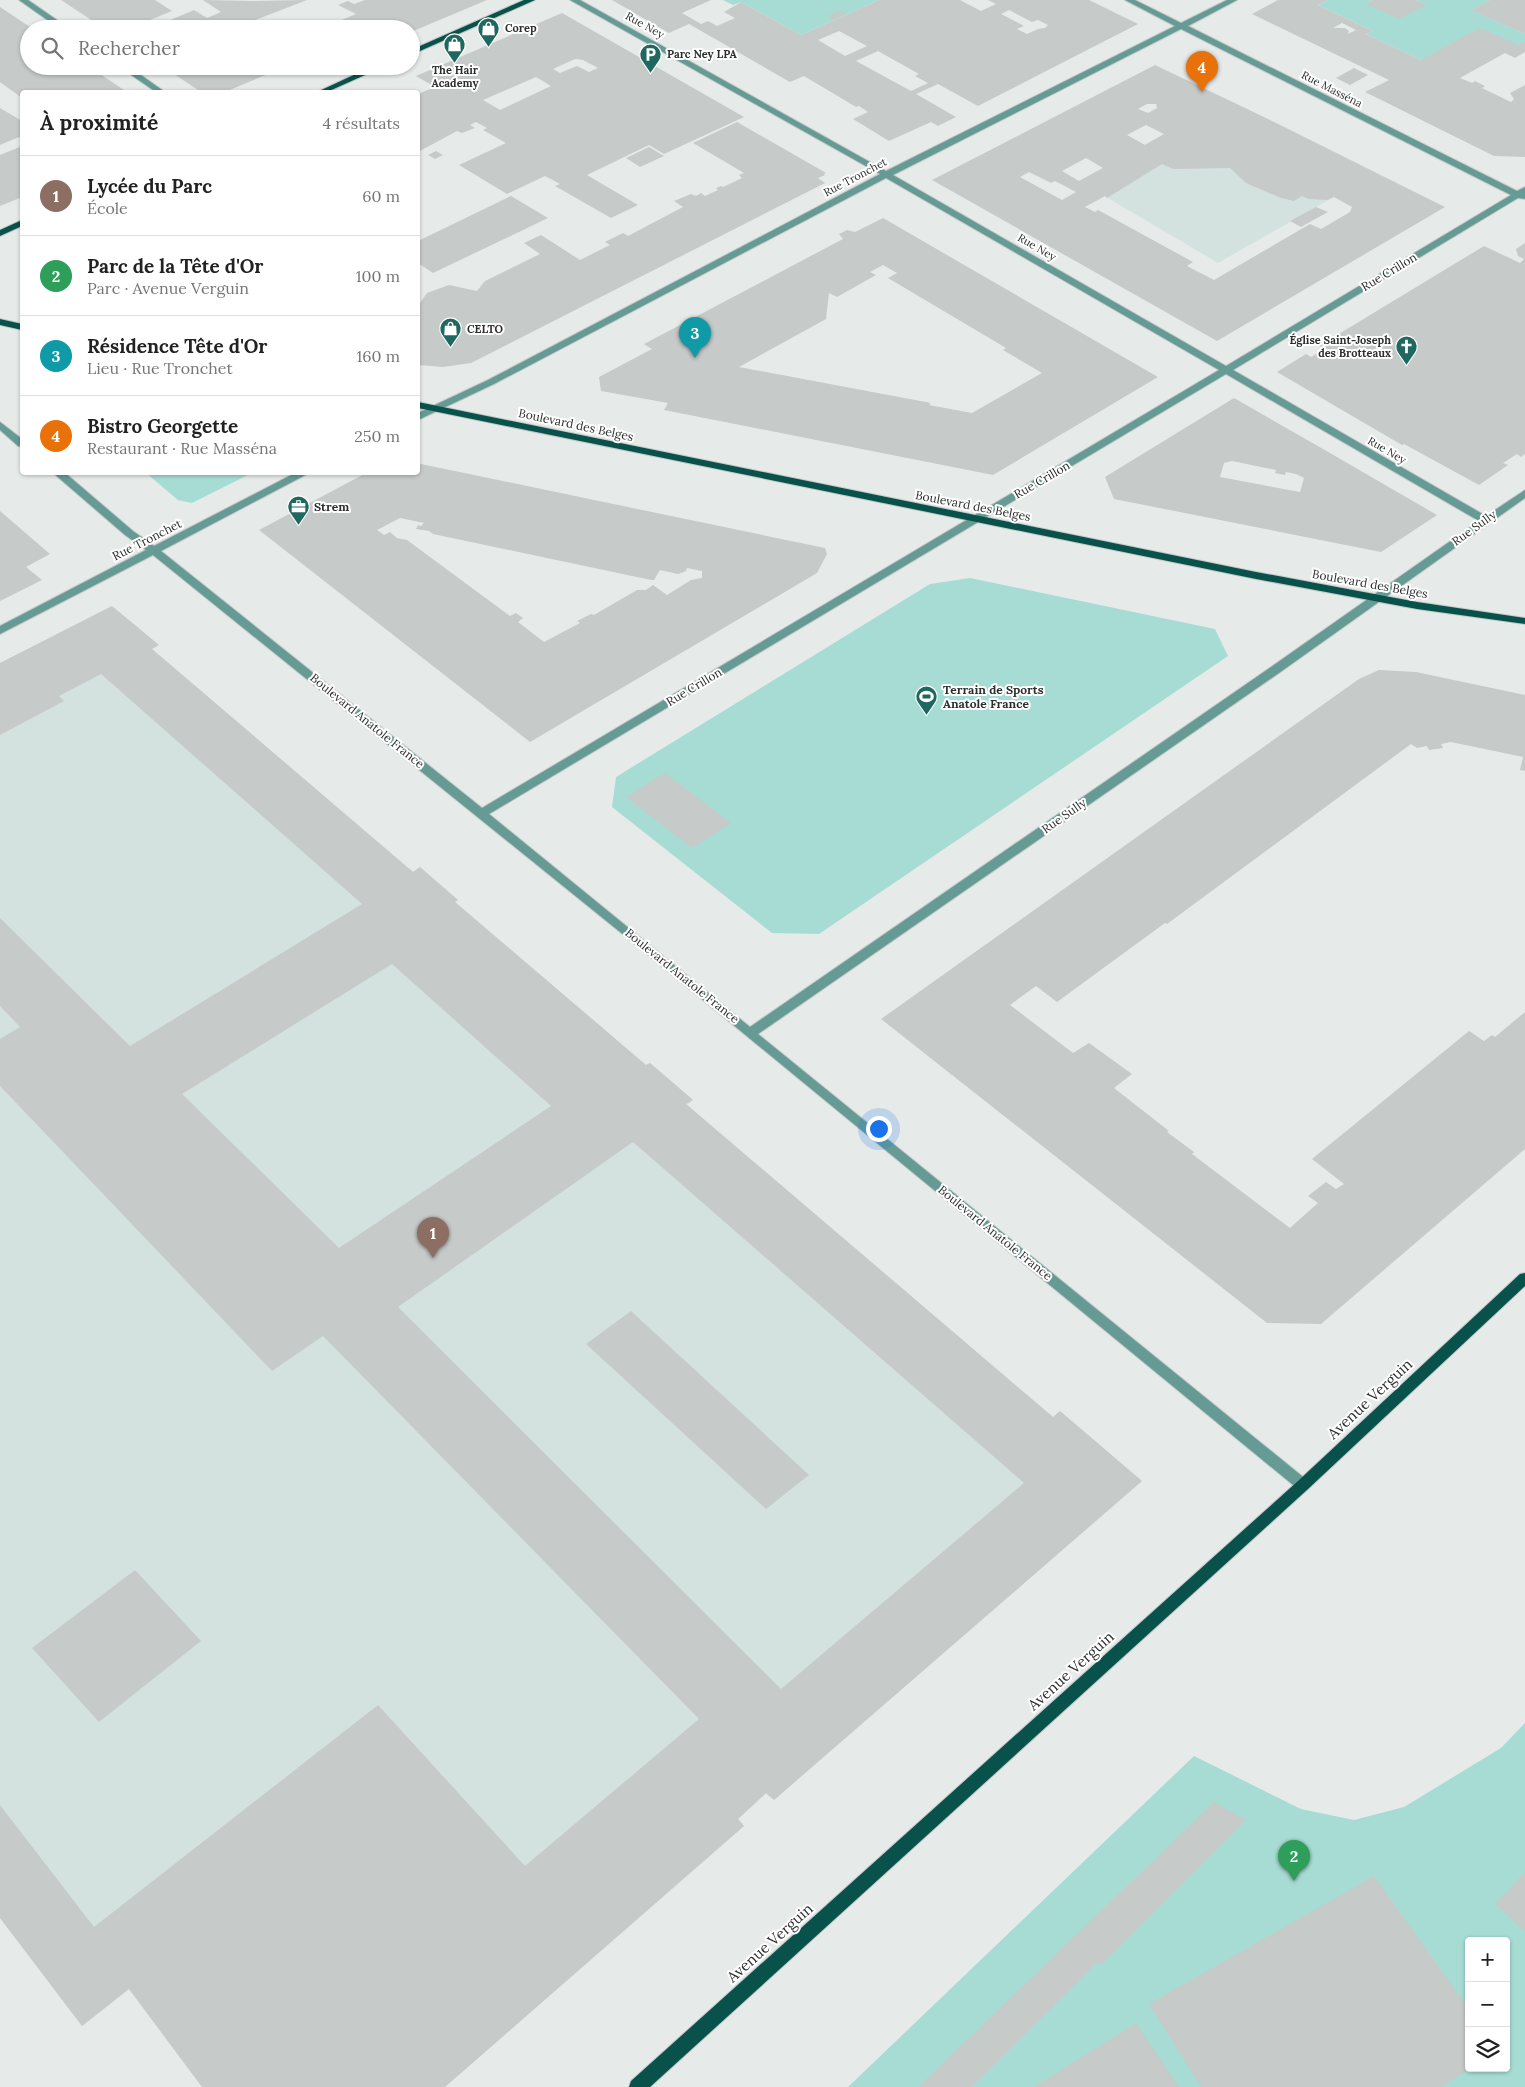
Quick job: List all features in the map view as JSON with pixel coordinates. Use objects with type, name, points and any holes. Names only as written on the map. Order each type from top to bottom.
[{"type":"main road","points":[[420,49],[531,0]]},
{"type":"main road","points":[[326,90],[360,75]]},
{"type":"main road","points":[[0,233],[20,224]]},
{"type":"main road","points":[[0,322],[20,327]]},
{"type":"main road","name":"Boulevard des Belges","points":[[420,405],[973,519],[1377,598],[1525,621]]},
{"type":"main road","name":"Avenue Verguin","points":[[637,2087],[1303,1485],[1525,1278]]},
{"type":"street","points":[[24,0],[53,20]]},
{"type":"street","name":"Rue Ney","points":[[574,0],[887,174],[1224,371],[1485,520]]},
{"type":"street","name":"Rue Masséna","points":[[1129,0],[1522,194]]},
{"type":"street","name":"Rue Tronchet","points":[[436,409],[887,174],[1233,0]]},
{"type":"street","points":[[136,75],[158,90]]},
{"type":"street","name":"Rue Crillon","points":[[480,814],[1522,194]]},
{"type":"street","points":[[420,417],[436,409]]},
{"type":"street","points":[[0,425],[20,442]]},
{"type":"street","name":"Boulevard Anatole France","points":[[61,475],[750,1033],[1303,1485]]},
{"type":"street","name":"Rue Tronchet","points":[[0,630],[300,475]]},
{"type":"street","name":"Rue Sully","points":[[750,1033],[1377,598],[1525,493]]},
{"type":"shaded area","points":[[723,0],[879,0],[801,35],[741,2],[733,5]]},
{"type":"shaded area","points":[[1328,0],[1373,0],[1366,4],[1426,5],[1416,0],[1490,0],[1472,10],[1525,34],[1525,41],[1518,45],[1421,60],[1366,34],[1373,31],[1318,5]]},
{"type":"shaded area","points":[[1266,118],[1376,173],[1218,263],[1079,181],[1153,140],[1173,151]]},
{"type":"shaded area","points":[[148,475],[248,475],[192,503],[178,500]]},
{"type":"shaded area","name":"Terrain de Sports Anatole France","points":[[970,578],[1215,629],[1228,656],[819,934],[772,933],[612,807],[616,777],[930,584]]},
{"type":"shaded area","points":[[112,606],[151,639],[152,649],[413,872],[420,867],[458,900],[455,902],[646,1065],[650,1063],[693,1100],[687,1105],[1053,1417],[1060,1411],[1142,1481],[774,1800],[766,1794],[738,1819],[744,1826],[445,2087],[202,2087],[129,1989],[82,2026],[0,1918],[0,663]]},
{"type":"shaded area","points":[[1525,1723],[1525,2087],[848,2087],[1194,1756],[1301,1809],[1354,1820],[1404,1807],[1501,1748]]},
{"type":"building","points":[[61,0],[155,0],[172,11],[150,20],[91,20]]},
{"type":"building","points":[[203,0],[307,0],[255,20],[170,20],[194,10],[207,18],[221,12]]},
{"type":"building","points":[[365,0],[487,0],[420,28],[420,20],[342,20],[356,14],[338,5],[348,1],[354,4]]},
{"type":"building","points":[[612,0],[711,0],[682,13],[701,24],[708,21],[717,26],[735,18],[724,12],[741,2],[801,35],[879,0],[960,0],[981,11],[996,4],[988,0],[1089,0],[1138,24],[978,106],[938,84],[916,94],[956,117],[938,126],[931,122],[889,141],[853,119],[868,112],[859,106],[856,107],[804,76],[790,82],[689,24],[669,33]],"holes":[[[1009,10],[1032,22],[1038,20],[1048,25],[1045,28],[1027,34],[1017,29],[1024,26],[1001,14]],[[839,31],[867,46],[845,56],[818,40]],[[878,51],[919,74],[915,76],[928,83],[911,91],[856,61]]]},
{"type":"building","points":[[1278,0],[1328,0],[1318,5],[1373,31],[1366,34],[1421,60],[1480,28],[1518,45],[1525,41],[1525,52],[1515,58],[1505,53],[1460,78],[1472,83],[1475,81],[1485,86],[1482,88],[1511,102],[1514,99],[1510,93],[1525,85],[1525,157],[1494,156],[1365,92],[1389,80],[1252,14]],"holes":[[[1342,23],[1356,30],[1348,34],[1349,31],[1345,28],[1333,28]]]},
{"type":"building","points":[[1373,0],[1416,0],[1427,5],[1399,19],[1366,4]]},
{"type":"building","points":[[1490,0],[1525,0],[1525,34],[1471,10]]},
{"type":"building","points":[[0,7],[20,20],[20,75],[102,75],[124,90],[20,90],[20,97],[0,82]]},
{"type":"building","points":[[840,10],[846,14],[834,20],[827,16]]},
{"type":"building","points":[[562,13],[744,117],[664,154],[649,145],[587,175],[638,205],[611,218],[555,186],[560,184],[545,176],[507,194],[459,165],[506,143],[483,130],[487,128],[476,122],[470,125],[475,128],[462,133],[457,131],[420,151],[420,93],[435,87],[416,76]],"holes":[[[575,59],[583,60],[598,68],[589,72],[577,66],[560,73],[553,69]],[[536,77],[551,86],[500,110],[483,100]]]},
{"type":"building","points":[[1155,65],[1445,207],[1217,341],[932,180]],"holes":[[[1147,104],[1156,104],[1157,108],[1148,113],[1138,109]],[[1146,125],[1164,134],[1145,145],[1127,135]],[[1086,158],[1103,168],[1079,181],[1062,171]],[[1162,164],[1173,169],[1230,168],[1246,183],[1281,198],[1294,201],[1302,196],[1309,199],[1327,200],[1334,197],[1352,207],[1350,212],[1321,229],[1310,224],[1214,280],[1187,266],[1193,262],[1098,210],[1095,212],[1085,207],[1105,196],[1107,198]],[[1029,172],[1051,183],[1055,181],[1076,192],[1062,200],[1020,177]]]},
{"type":"building","points":[[1354,68],[1368,75],[1350,85],[1336,78]]},
{"type":"building","points":[[176,75],[266,75],[230,90],[198,90]]},
{"type":"building","points":[[0,108],[20,120],[20,138],[0,145]]},
{"type":"building","points":[[737,122],[826,173],[818,178],[825,183],[471,363],[443,367],[420,365],[420,303],[427,293],[449,285],[477,291],[485,281],[540,254],[524,243],[541,235],[580,260],[610,245],[605,242],[623,233],[628,236],[683,207],[674,201],[691,194],[696,196],[701,193],[705,196],[718,190],[716,188],[723,187],[742,178],[739,175],[744,173],[693,143]]},
{"type":"building","points":[[20,147],[20,198],[0,206],[0,155]]},
{"type":"building","points":[[649,147],[664,156],[640,167],[626,158]]},
{"type":"building","points":[[436,151],[443,155],[435,159],[428,155]]},
{"type":"building","points":[[511,196],[548,218],[433,273],[420,264],[420,240]]},
{"type":"building","points":[[1316,207],[1328,212],[1301,227],[1290,221]]},
{"type":"building","points":[[883,218],[1158,377],[993,475],[664,410],[668,403],[601,391],[599,377],[652,349],[644,344],[843,239],[839,234],[847,230],[855,232]],"holes":[[[883,265],[897,273],[888,278],[1006,348],[1003,350],[1042,373],[972,413],[929,405],[931,403],[739,367],[826,319],[829,293],[837,297],[876,275],[870,272]]]},
{"type":"building","name":"Église Saint-Joseph des Brotteaux","points":[[1525,243],[1525,454],[1521,457],[1517,454],[1503,463],[1508,465],[1479,485],[1404,444],[1402,445],[1277,372],[1306,354],[1311,357],[1324,349],[1319,346],[1484,246],[1520,263],[1524,259],[1518,256],[1516,249]]},
{"type":"building","points":[[1234,398],[1437,515],[1381,552],[1114,499],[1105,477]],"holes":[[[1232,461],[1276,470],[1275,473],[1285,475],[1286,472],[1304,478],[1300,492],[1220,477],[1224,463]]]},
{"type":"building","points":[[421,464],[825,548],[827,554],[817,573],[530,742],[259,530],[362,475],[420,475]],"holes":[[[400,518],[424,523],[421,526],[418,525],[416,529],[651,580],[654,580],[660,570],[678,574],[686,571],[687,568],[702,571],[702,578],[691,580],[667,595],[653,585],[646,590],[637,590],[594,615],[591,614],[577,621],[580,623],[544,642],[518,622],[523,618],[516,613],[510,616],[407,540],[397,538],[390,532],[384,535],[377,530]]]},
{"type":"building","points":[[0,511],[50,554],[26,567],[42,580],[0,601]]},
{"type":"building","points":[[112,606],[159,645],[152,649],[413,872],[420,867],[458,900],[455,902],[646,1065],[650,1063],[693,1100],[686,1104],[1053,1417],[1060,1411],[1142,1481],[774,1800],[766,1793],[738,1819],[744,1826],[445,2087],[202,2087],[129,1989],[82,2026],[0,1918],[0,1805],[94,1927],[378,1705],[525,1866],[699,1719],[323,1336],[272,1371],[0,1086],[0,1039],[20,1027],[0,1006],[0,918],[130,1046],[362,904],[101,674],[59,696],[64,701],[0,735],[0,663]],"holes":[[[392,964],[551,1106],[339,1248],[182,1094]],[[633,1142],[1024,1483],[781,1689],[398,1307]]]},
{"type":"building","points":[[1379,670],[1416,672],[1525,695],[1525,771],[1520,770],[1523,757],[1451,742],[1441,744],[1443,748],[1429,750],[1427,746],[1417,748],[1411,744],[1167,924],[1165,923],[1057,1002],[1036,986],[1010,1005],[1073,1053],[1089,1043],[1132,1074],[1114,1088],[1194,1152],[1192,1154],[1290,1228],[1318,1203],[1308,1196],[1326,1182],[1336,1189],[1344,1184],[1312,1159],[1469,1031],[1484,1041],[1492,1035],[1495,1037],[1525,1012],[1525,1149],[1321,1324],[1267,1323],[881,1019],[1359,679]]},
{"type":"building","points":[[665,773],[731,823],[692,848],[626,797]]},
{"type":"building","points":[[631,1311],[809,1475],[766,1509],[586,1344]]},
{"type":"building","points":[[135,1570],[201,1641],[99,1722],[32,1648]]},
{"type":"building","points":[[1214,1802],[1246,1820],[1101,1965],[1098,1962],[972,2087],[918,2087]]},
{"type":"building","points":[[1525,1872],[1525,1931],[1495,1904]]},
{"type":"building","points":[[1374,1876],[1465,2003],[1465,2072],[1441,2087],[1201,2087],[1149,2004]]},
{"type":"building","points":[[1136,2023],[1179,2087],[1034,2087]]},
{"type":"place","name":"Corep","points":[[489,47]]},
{"type":"place","name":"The Hair Academy","points":[[455,63]]},
{"type":"place","name":"Parc Ney LPA","points":[[651,73]]},
{"type":"place","name":"Bistro Georgette","points":[[1202,92]]},
{"type":"place","name":"CELTO","points":[[451,348]]},
{"type":"place","name":"Résidence Tête d'Or","points":[[695,358]]},
{"type":"place","name":"Église Saint-Joseph des Brotteaux","points":[[1407,365]]},
{"type":"place","name":"Strem","points":[[298,526]]},
{"type":"place","name":"Terrain de Sports Anatole France","points":[[927,716]]},
{"type":"place","name":"Lycée du Parc","points":[[433,1258]]},
{"type":"place","name":"Parc de la Tête d'Or","points":[[1294,1881]]}]
